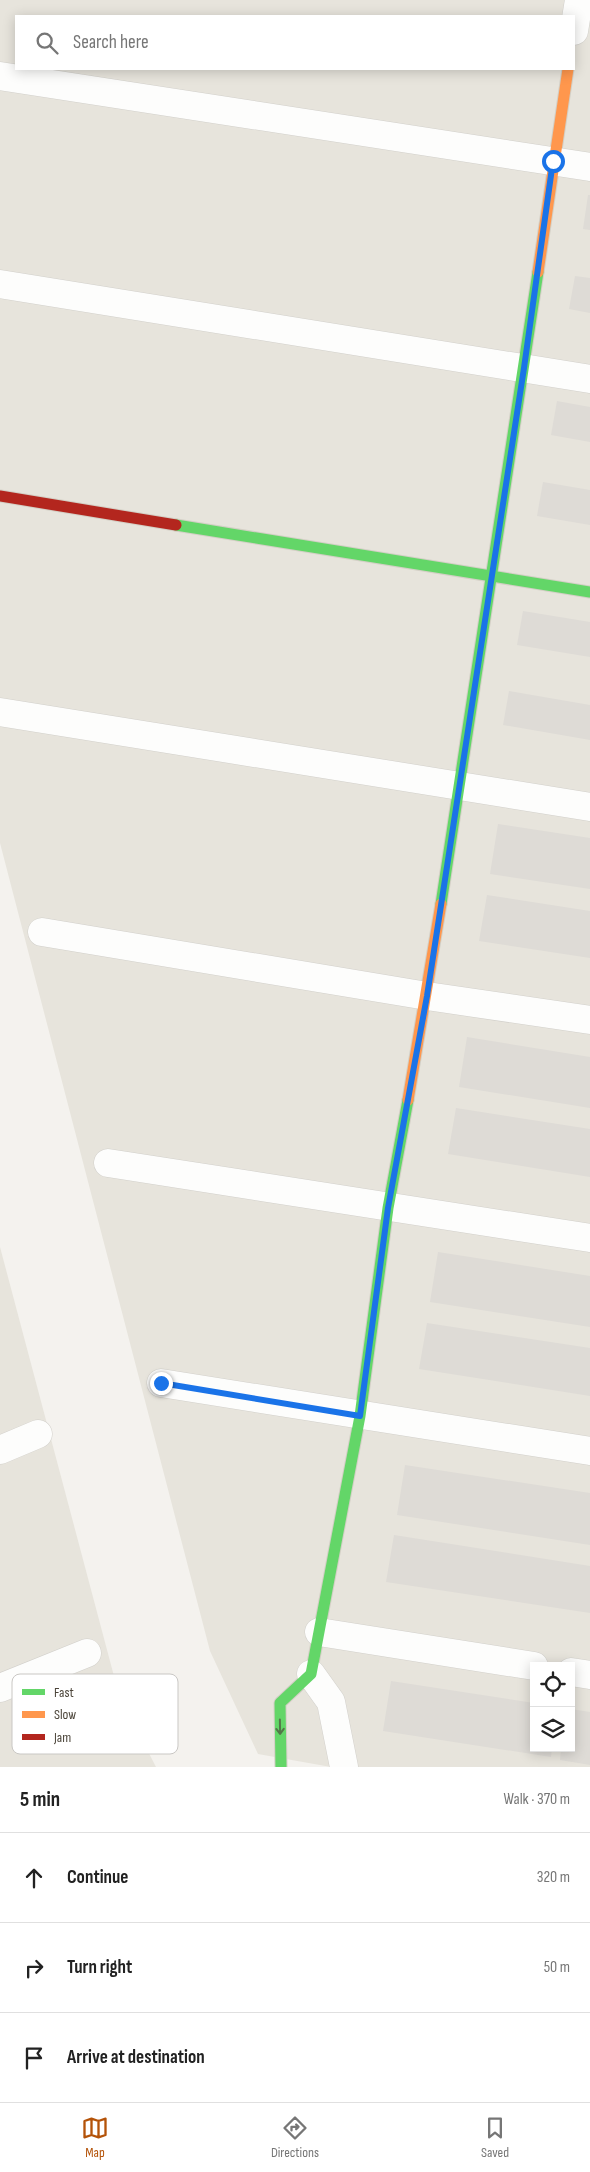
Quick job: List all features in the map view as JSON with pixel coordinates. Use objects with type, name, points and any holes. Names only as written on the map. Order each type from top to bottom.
[{"type":"street","points":[[575,25],[579,0]]},
{"type":"street","points":[[281,1767],[280,1703],[311,1674],[360,1416],[388,1208],[427,996],[568,70]]},
{"type":"street","points":[[0,76],[590,167]]},
{"type":"street","points":[[0,284],[590,378]]},
{"type":"street","points":[[0,496],[590,592]]},
{"type":"street","points":[[0,712],[590,807]]},
{"type":"street","points":[[42,932],[427,996],[590,1020]]},
{"type":"street","points":[[108,1163],[590,1238]]},
{"type":"street","points":[[161,1383],[590,1451]]},
{"type":"street","points":[[0,1450],[38,1434]]},
{"type":"street","points":[[319,1632],[530,1665]]},
{"type":"street","points":[[36,1674],[87,1654]]},
{"type":"street","points":[[575,1673],[590,1675]]},
{"type":"street","points":[[311,1674],[331,1702],[344,1767]]},
{"type":"street","points":[[0,1688],[12,1683]]},
{"type":"shaded area","points":[[0,0],[590,0],[590,1767],[331,1767],[258,1754],[210,1651],[0,843]]},
{"type":"shaded area","points":[[0,1247],[113,1674],[12,1674],[12,1754],[149,1754],[156,1767],[0,1767]]},
{"type":"building","points":[[588,195],[590,195],[590,230],[583,229]]},
{"type":"building","points":[[575,276],[590,278],[590,313],[569,309]]},
{"type":"building","points":[[557,401],[590,407],[590,442],[551,435]]},
{"type":"building","points":[[543,482],[590,490],[590,525],[537,516]]},
{"type":"building","points":[[523,611],[590,622],[590,657],[517,645]]},
{"type":"building","points":[[509,691],[590,705],[590,740],[503,725]]},
{"type":"building","points":[[498,824],[590,838],[590,889],[490,874]]},
{"type":"building","points":[[487,895],[590,911],[590,958],[479,941]]},
{"type":"building","points":[[467,1037],[590,1057],[590,1108],[459,1087]]},
{"type":"building","points":[[456,1108],[590,1129],[590,1177],[448,1154]]},
{"type":"building","points":[[438,1252],[590,1276],[590,1327],[430,1302]]},
{"type":"building","points":[[427,1323],[590,1348],[590,1396],[419,1369]]},
{"type":"building","points":[[405,1465],[590,1493],[590,1545],[397,1515]]},
{"type":"building","points":[[394,1535],[590,1566],[590,1613],[386,1582]]},
{"type":"building","points":[[391,1681],[530,1702],[530,1752],[552,1752],[551,1757],[383,1731]]},
{"type":"building","points":[[575,1710],[590,1712],[590,1765],[560,1760],[561,1752],[575,1752]]},
{"type":"traffic: fast","points":[[441,904],[538,272]]},
{"type":"traffic: fast","points":[[176,525],[590,592]]},
{"type":"traffic: fast","points":[[281,1767],[280,1703],[311,1674],[360,1416],[388,1208],[408,1100]]},
{"type":"traffic: slow","points":[[538,272],[568,70]]},
{"type":"traffic: slow","points":[[408,1100],[441,904]]},
{"type":"traffic: jam","points":[[0,496],[176,525]]},
{"type":"route","points":[[161,1383],[360,1416],[388,1208],[427,996],[524,368],[553,161]]}]
